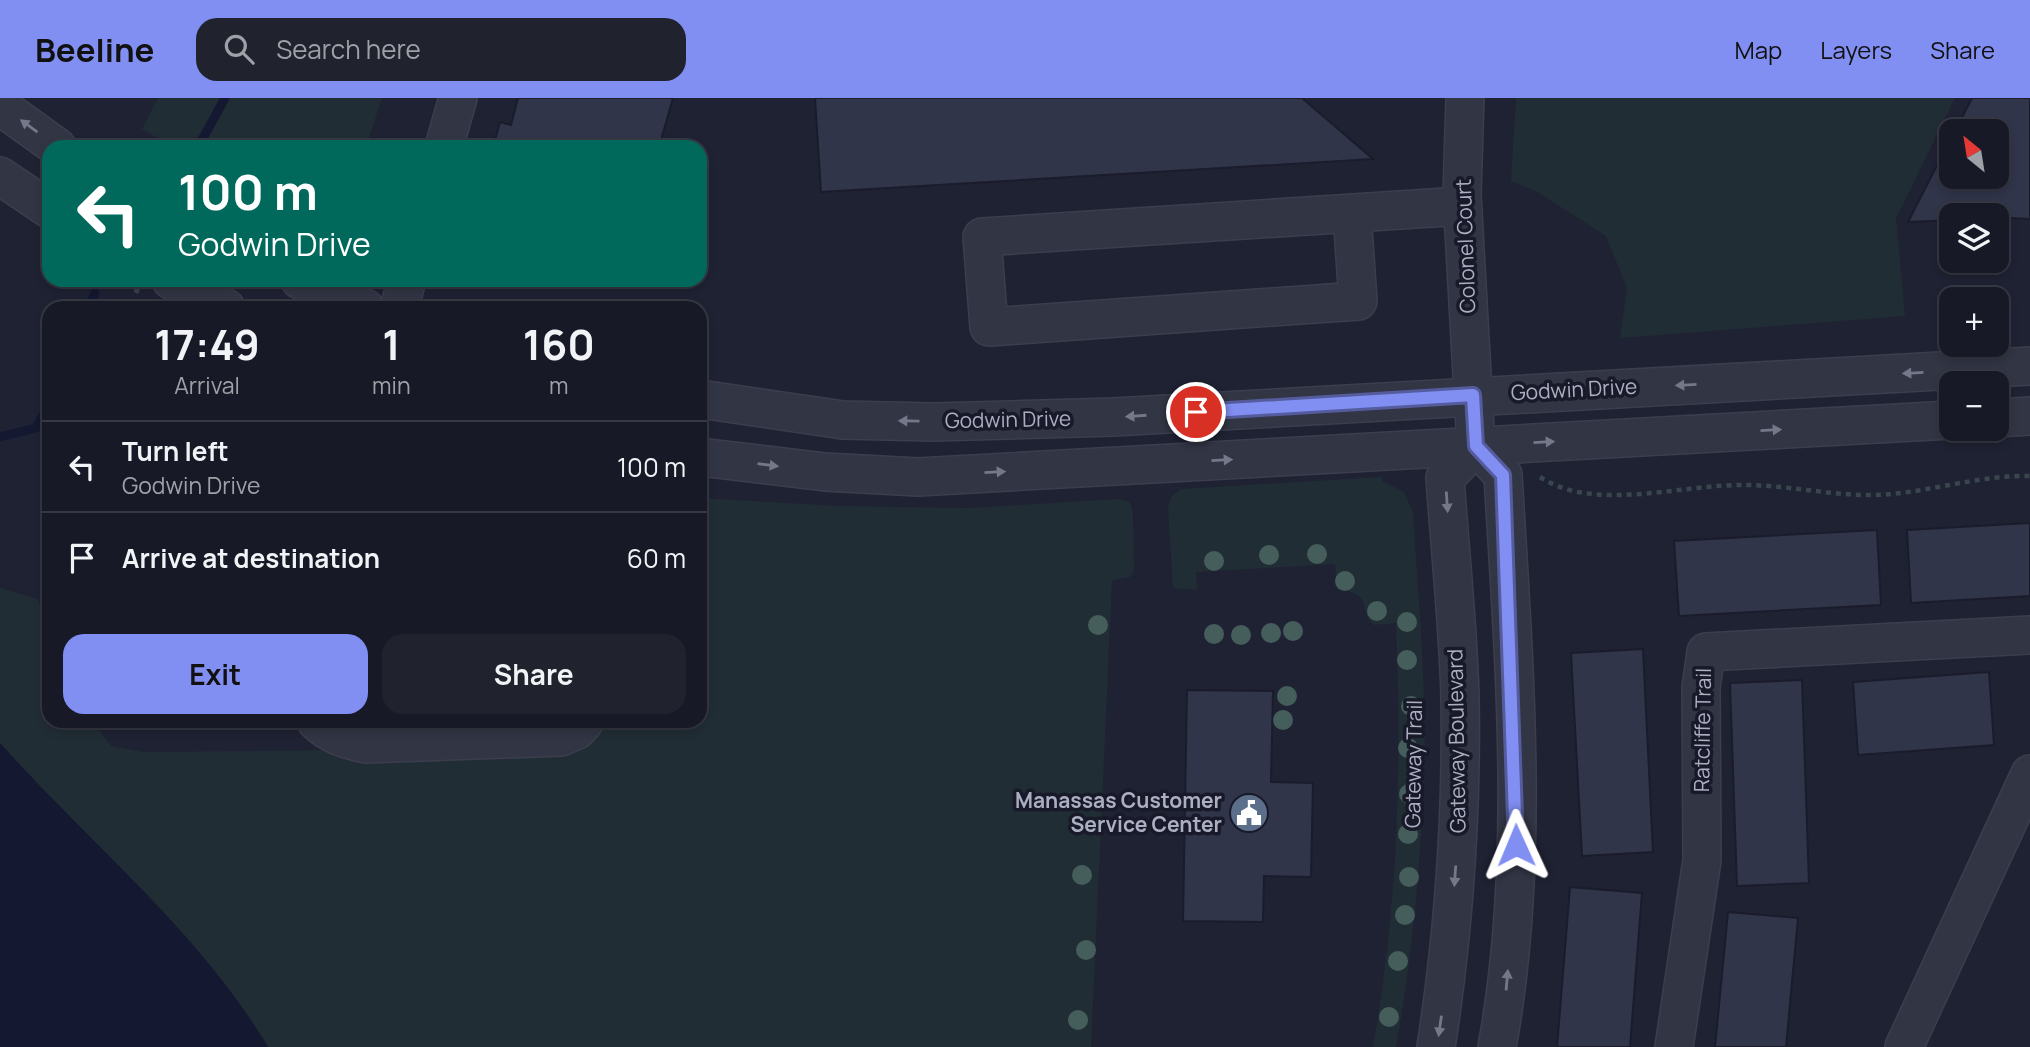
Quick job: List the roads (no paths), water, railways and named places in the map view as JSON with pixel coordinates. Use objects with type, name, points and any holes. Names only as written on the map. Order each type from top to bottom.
[{"type":"street","points":[[446,140],[458,98]]},
{"type":"street","name":"Colonel Court","points":[[1465,98],[1462,206],[1473,395]]},
{"type":"street","points":[[0,106],[47,140]]},
{"type":"street","points":[[0,176],[42,204]]},
{"type":"street","points":[[1352,213],[1358,301],[989,327],[982,237],[1352,213],[1462,206]]},
{"type":"street","points":[[185,287],[212,301]]},
{"type":"street","points":[[316,287],[349,301]]},
{"type":"street","name":"Godwin Drive","points":[[707,399],[843,420],[934,422],[1113,417],[2030,366]]},
{"type":"street","points":[[1473,395],[1476,446],[1503,475],[1514,739],[1517,870],[1504,1008],[1497,1047]]},
{"type":"street","points":[[2009,417],[2030,416]]},
{"type":"street","points":[[707,458],[825,472],[918,477],[1939,421]]},
{"type":"street","name":"Gateway Boulevard","points":[[1436,1047],[1450,956],[1459,832],[1460,695],[1445,478],[1476,446]]},
{"type":"street","name":"Ratcliffe Trail","points":[[1674,1047],[1702,860],[1700,687],[1706,652],[2030,635]]},
{"type":"street","points":[[323,728],[344,739],[366,744],[561,737],[580,728]]},
{"type":"street","points":[[1904,1047],[2030,774]]},
{"type":"water","points":[[0,743],[176,926],[240,1004],[268,1047],[0,1047]]},
{"type":"waterway","points":[[202,140],[225,98]]},
{"type":"waterway","points":[[91,301],[95,293]]},
{"type":"waterway","points":[[0,437],[36,428],[42,417]]},
{"type":"place","name":"Manassas Customer Service Center","points":[[1249,813]]}]
